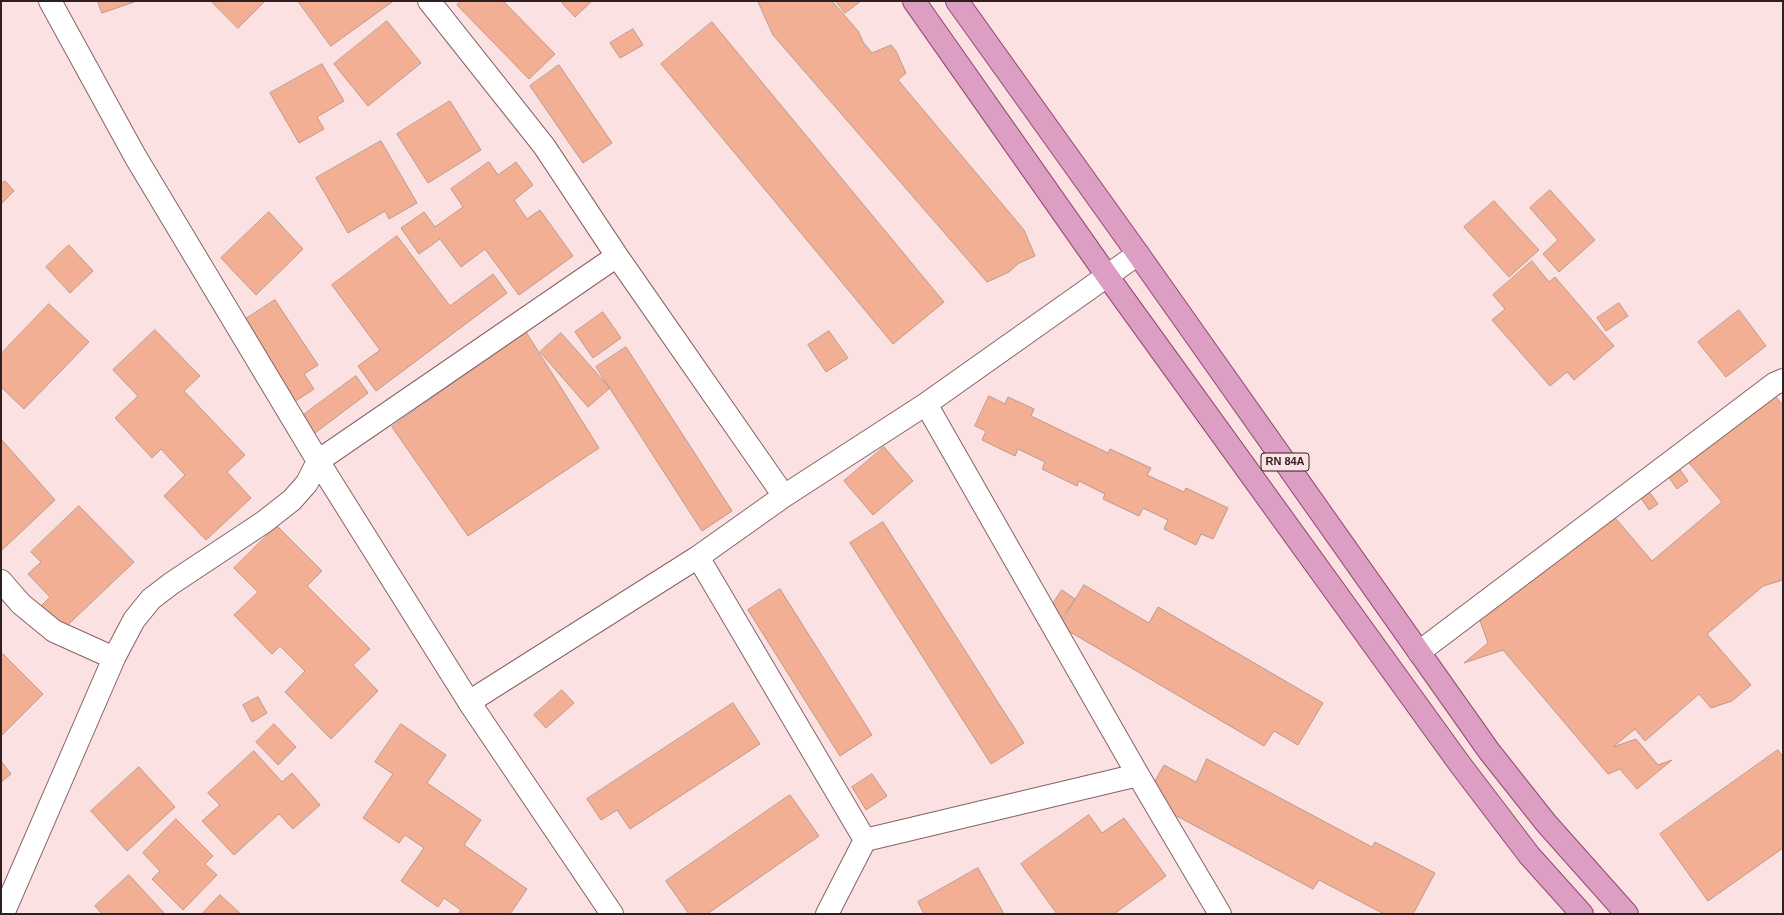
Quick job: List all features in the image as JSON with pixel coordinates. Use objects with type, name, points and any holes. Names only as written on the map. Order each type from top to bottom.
[{"type":"main road","name":"RN 84A","points":[[914,1],[1108,276],[1459,763],[1529,855],[1582,914]]},
{"type":"main road","name":"RN 84A","points":[[957,1],[1138,254],[1489,751],[1536,811],[1626,914]]},
{"type":"street","points":[[50,1],[135,156],[318,461],[469,702],[610,913]]},
{"type":"street","points":[[429,1],[544,146],[617,256],[784,496]]},
{"type":"street","points":[[469,702],[698,557],[784,496],[926,404],[1138,254]]},
{"type":"street","points":[[3,914],[114,658],[134,620],[151,599],[172,583],[264,522],[292,500],[307,483],[318,461],[617,256]]},
{"type":"street","points":[[1419,652],[1774,384],[1783,380]]},
{"type":"street","points":[[926,404],[1138,775],[1220,914]]},
{"type":"street","points":[[698,557],[865,840]]},
{"type":"street","points":[[1,581],[21,604],[54,631],[114,658]]},
{"type":"street","points":[[827,914],[865,840],[1138,775]]},
{"type":"building","points":[[98,1],[137,1],[102,13]]},
{"type":"building","points":[[211,1],[265,1],[238,28]]},
{"type":"building","points":[[298,1],[391,1],[392,2],[331,46]]},
{"type":"building","points":[[461,1],[503,1],[555,54],[529,79],[457,5]]},
{"type":"building","points":[[565,1],[592,1],[575,17],[562,3]]},
{"type":"building","points":[[758,1],[832,1],[858,31],[863,42],[872,53],[891,45],[896,51],[906,73],[898,80],[1024,230],[1035,256],[1019,263],[1009,272],[987,282],[773,35]]},
{"type":"building","points":[[836,1],[861,1],[845,13]]},
{"type":"building","points":[[387,21],[421,63],[368,106],[334,64]]},
{"type":"building","points":[[712,22],[944,302],[893,344],[661,64]]},
{"type":"building","points":[[633,29],[643,45],[620,58],[610,43]]},
{"type":"building","points":[[322,64],[344,101],[317,117],[324,129],[299,143],[270,93]]},
{"type":"building","points":[[559,65],[612,143],[583,163],[530,86]]},
{"type":"building","points":[[450,101],[481,150],[428,183],[397,134]]},
{"type":"building","points":[[381,141],[417,203],[389,219],[385,211],[348,233],[316,178]]},
{"type":"building","points":[[489,162],[498,175],[516,162],[533,185],[514,200],[527,219],[540,210],[573,256],[519,295],[485,249],[461,267],[440,239],[419,254],[401,228],[424,212],[435,227],[463,207],[451,189]]},
{"type":"building","points":[[5,181],[14,191],[1,204],[1,184]]},
{"type":"building","points":[[1550,190],[1595,240],[1559,272],[1543,254],[1558,240],[1530,208]]},
{"type":"building","points":[[1494,201],[1539,250],[1509,277],[1464,227]]},
{"type":"building","points":[[269,212],[303,249],[256,295],[221,258]]},
{"type":"building","points":[[397,236],[450,306],[493,274],[507,293],[376,391],[358,366],[380,350],[332,285]]},
{"type":"building","points":[[69,245],[93,271],[70,293],[46,267]]},
{"type":"building","points":[[1532,261],[1549,282],[1555,277],[1614,346],[1574,380],[1567,372],[1550,386],[1492,320],[1505,309],[1493,295]]},
{"type":"building","points":[[275,300],[318,365],[304,374],[314,389],[294,402],[241,322]]},
{"type":"building","points":[[1619,303],[1628,316],[1606,331],[1597,318]]},
{"type":"building","points":[[49,304],[89,342],[24,409],[1,387],[1,354]]},
{"type":"building","points":[[1739,310],[1766,346],[1726,377],[1698,342]]},
{"type":"building","points":[[603,312],[621,338],[593,358],[575,332]]},
{"type":"building","points":[[155,330],[200,376],[184,391],[245,455],[227,472],[251,498],[206,540],[164,496],[185,475],[161,449],[152,458],[115,418],[138,396],[113,370]]},
{"type":"building","points":[[829,331],[848,358],[826,372],[808,345]]},
{"type":"building","points":[[526,332],[599,448],[468,536],[392,427]]},
{"type":"building","points":[[561,333],[610,388],[588,407],[540,352]]},
{"type":"building","points":[[626,347],[732,511],[702,531],[596,367]]},
{"type":"building","points":[[356,376],[368,393],[315,433],[302,416]]},
{"type":"building","points":[[1768,388],[1783,405],[1783,580],[1763,586],[1707,634],[1751,685],[1732,701],[1711,708],[1699,694],[1645,741],[1635,729],[1613,747],[1636,739],[1658,765],[1672,760],[1637,789],[1620,769],[1608,774],[1503,650],[1464,663],[1488,643],[1479,618],[1611,513],[1652,561],[1722,502],[1685,458]]},
{"type":"building","points":[[989,396],[1005,404],[1008,397],[1034,409],[1031,416],[1108,453],[1110,449],[1151,468],[1147,475],[1184,492],[1186,488],[1228,508],[1213,539],[1201,534],[1196,545],[1164,529],[1168,520],[1143,508],[1139,516],[1103,499],[1105,494],[1079,481],[1077,486],[1042,469],[1045,462],[1018,449],[1015,456],[982,440],[986,431],[975,426]]},
{"type":"building","points":[[1,439],[55,500],[1,551]]},
{"type":"building","points":[[884,447],[913,481],[873,515],[844,481]]},
{"type":"building","points":[[1677,465],[1688,481],[1677,489],[1668,476],[1648,490],[1658,504],[1649,510],[1637,492]]},
{"type":"building","points":[[79,506],[134,562],[54,638],[32,615],[50,597],[28,574],[41,562],[31,552]]},
{"type":"building","points":[[883,522],[1024,743],[991,764],[850,543]]},
{"type":"building","points":[[277,526],[322,571],[307,586],[370,649],[353,665],[378,691],[331,739],[285,692],[305,671],[280,646],[272,654],[234,615],[258,592],[234,568]]},
{"type":"building","points":[[1084,585],[1149,623],[1158,607],[1323,703],[1298,745],[1274,731],[1264,746],[1060,626]]},
{"type":"building","points":[[780,589],[872,735],[840,756],[748,610]]},
{"type":"building","points":[[1062,590],[1075,599],[1059,623],[1046,614]]},
{"type":"building","points":[[3,654],[43,694],[1,736],[1,656]]},
{"type":"building","points":[[562,690],[574,703],[546,728],[534,715]]},
{"type":"building","points":[[258,697],[267,713],[252,722],[243,705]]},
{"type":"building","points":[[733,703],[760,744],[630,829],[617,810],[601,820],[587,799]]},
{"type":"building","points":[[274,724],[296,747],[278,765],[256,742]]},
{"type":"building","points":[[401,724],[446,755],[427,783],[481,820],[464,845],[527,889],[510,914],[458,914],[461,910],[444,898],[438,907],[401,881],[424,848],[405,835],[399,843],[363,818],[393,774],[375,762]]},
{"type":"building","points":[[1778,750],[1783,757],[1783,848],[1708,901],[1660,834]]},
{"type":"building","points":[[254,751],[282,782],[292,773],[320,805],[293,829],[279,814],[234,855],[202,821],[220,805],[208,793]]},
{"type":"building","points":[[1207,759],[1372,847],[1375,842],[1435,873],[1413,914],[1384,914],[1319,880],[1313,889],[1145,799],[1164,765],[1196,782]]},
{"type":"building","points":[[1,761],[11,774],[1,782]]},
{"type":"building","points":[[139,767],[175,807],[127,851],[91,811]]},
{"type":"building","points":[[872,774],[887,796],[866,810],[852,787]]},
{"type":"building","points":[[790,795],[819,836],[707,914],[689,914],[666,881]]},
{"type":"building","points":[[1089,815],[1102,833],[1124,818],[1166,876],[1114,914],[1057,914],[1021,864]]},
{"type":"building","points":[[176,819],[213,856],[205,864],[217,875],[183,910],[152,879],[160,871],[143,853]]},
{"type":"building","points":[[978,868],[1004,914],[924,914],[918,902]]},
{"type":"building","points":[[129,875],[165,914],[102,914],[95,906]]},
{"type":"building","points":[[220,895],[241,914],[202,914]]}]
